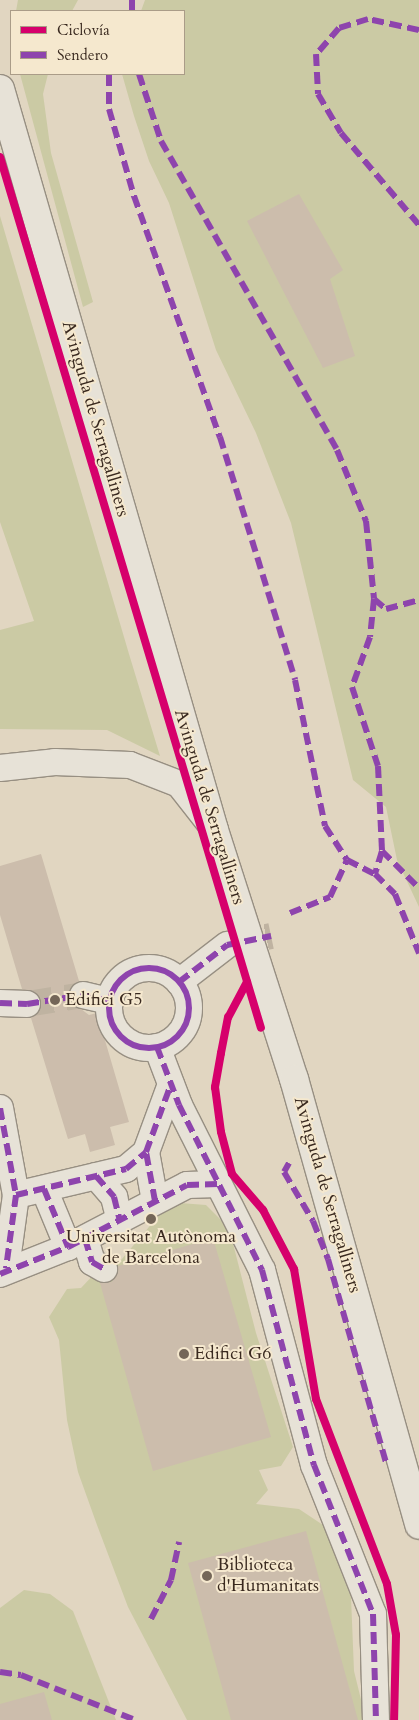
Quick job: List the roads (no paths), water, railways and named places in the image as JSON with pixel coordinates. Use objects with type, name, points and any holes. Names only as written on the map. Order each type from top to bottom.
[{"type":"street","name":"Avinguda de Serragalliners","points":[[0,89],[214,830],[294,1079],[419,1525]]},
{"type":"street","points":[[0,768],[55,762],[130,765],[179,784],[214,830]]},
{"type":"street","points":[[179,982],[227,946]]},
{"type":"street","points":[[157,969],[179,982],[189,1003],[188,1015],[178,1036],[157,1047],[144,1048],[121,1037],[110,1014],[110,1002],[122,979],[138,970],[157,969]]},
{"type":"street","points":[[84,995],[110,1002]]},
{"type":"street","points":[[0,1004],[27,1004]]},
{"type":"street","points":[[157,1047],[171,1084],[218,1184],[262,1270],[314,1464],[373,1614],[376,1720]]},
{"type":"street","points":[[155,1201],[146,1152],[171,1084]]},
{"type":"street","points":[[0,1108],[16,1195],[3,1271]]},
{"type":"street","points":[[16,1195],[126,1168],[146,1152]]},
{"type":"street","points":[[96,1176],[114,1196],[120,1221]]},
{"type":"street","points":[[3,1271],[76,1243],[187,1185],[218,1184]]},
{"type":"street","points":[[44,1188],[76,1243],[92,1262],[104,1269]]},
{"type":"tunnel","points":[[228,945],[271,936]]},
{"type":"tunnel","points":[[27,1004],[83,995]]},
{"type":"place","name":"Edifici G5","points":[[55,1000]]},
{"type":"place","name":"Universitat Autònoma de Barcelona","points":[[151,1219]]},
{"type":"place","name":"Edifici G6","points":[[184,1354]]},
{"type":"place","name":"Biblioteca d'Humanitats","points":[[207,1576]]}]
